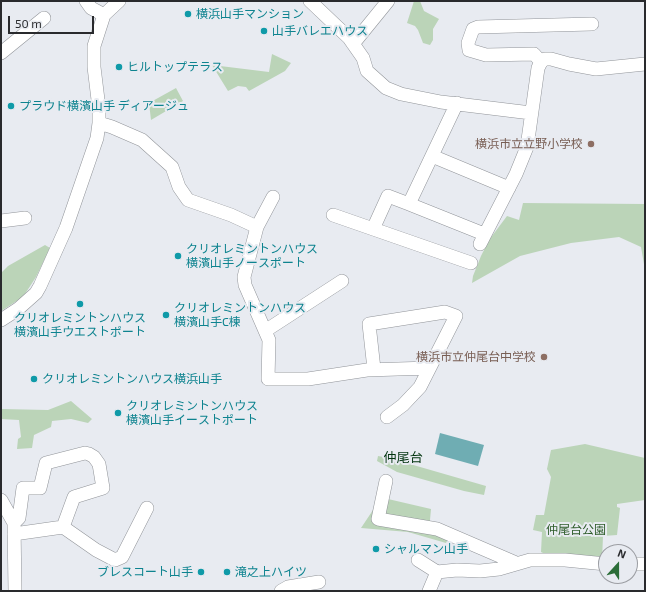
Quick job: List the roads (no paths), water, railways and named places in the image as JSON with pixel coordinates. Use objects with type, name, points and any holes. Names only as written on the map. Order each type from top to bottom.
[{"type":"street","points":[[86,1],[91,8],[104,16]]},
{"type":"street","points":[[1,320],[28,302],[40,286],[66,228],[97,138],[99,108],[94,67],[94,37],[104,16],[119,1]]},
{"type":"street","points":[[310,1],[349,38],[363,58],[368,71],[386,88],[401,94],[532,113]]},
{"type":"street","points":[[353,44],[388,1]]},
{"type":"street","points":[[1,53],[44,18]]},
{"type":"street","points":[[540,62],[534,54],[486,55],[469,50],[468,43],[473,29],[478,27],[592,24]]},
{"type":"street","points":[[373,229],[388,196],[409,204],[482,239],[509,188],[527,146],[540,62],[545,59],[551,59],[569,64],[596,68],[645,64]]},
{"type":"street","points":[[409,204],[457,103]]},
{"type":"street","points":[[99,123],[142,140],[172,166],[179,187],[188,200],[257,226]]},
{"type":"street","points":[[432,156],[509,188]]},
{"type":"street","points":[[273,197],[257,226],[244,277],[245,284],[269,340],[268,379],[308,379],[374,369],[429,368]]},
{"type":"street","points":[[333,215],[471,262]]},
{"type":"street","points":[[1,221],[25,218]]},
{"type":"street","points":[[265,331],[342,281]]},
{"type":"street","points":[[374,369],[369,324],[445,312],[456,316],[420,387],[403,405],[387,417]]},
{"type":"street","points":[[14,529],[20,518],[23,488],[40,488],[46,462],[85,453],[89,454],[98,464],[103,488],[74,496],[63,527]]},
{"type":"street","points":[[386,481],[378,519],[437,529],[516,563]]},
{"type":"street","points":[[1,500],[14,529],[15,591]]},
{"type":"street","points":[[14,529],[63,527],[96,550],[115,560],[122,557],[147,508]]},
{"type":"street","points":[[418,560],[437,572],[499,569],[516,563],[544,559],[598,563]]},
{"type":"street","points":[[429,591],[437,572]]},
{"type":"street","points":[[280,591],[288,587],[319,582]]},
{"type":"water","points":[[440,433],[484,445],[478,466],[435,454]]},
{"type":"place","name":"横浜山手マンション","points":[[188,14]]},
{"type":"place","name":"山手バレエハウス","points":[[264,31]]},
{"type":"place","name":"ヒルトップテラス","points":[[119,67]]},
{"type":"place","name":"プラウド横濱山手 ディアージュ","points":[[11,106]]},
{"type":"place","name":"横浜市立立野小学校","points":[[591,144]]},
{"type":"place","name":"クリオレミントンハウス 横濱山手ノースポート","points":[[178,256]]},
{"type":"place","name":"クリオレミントンハウス 横濱山手ウエストポート","points":[[80,304]]},
{"type":"place","name":"クリオレミントンハウス 横濱山手C棟","points":[[166,315]]},
{"type":"place","name":"横浜市立仲尾台中学校","points":[[544,357]]},
{"type":"place","name":"クリオレミントンハウス横浜山手","points":[[34,379]]},
{"type":"place","name":"クリオレミントンハウス 横濱山手イーストポート","points":[[118,413]]},
{"type":"place","name":"シャルマン山手","points":[[376,549]]},
{"type":"place","name":"ブレスコート山手","points":[[201,572]]},
{"type":"place","name":"滝之上ハイツ","points":[[227,572]]},
{"type":"district","name":"仲尾台","points":[[403,458]]},
{"type":"park label","name":"仲尾台公園","points":[[576,530]]}]
